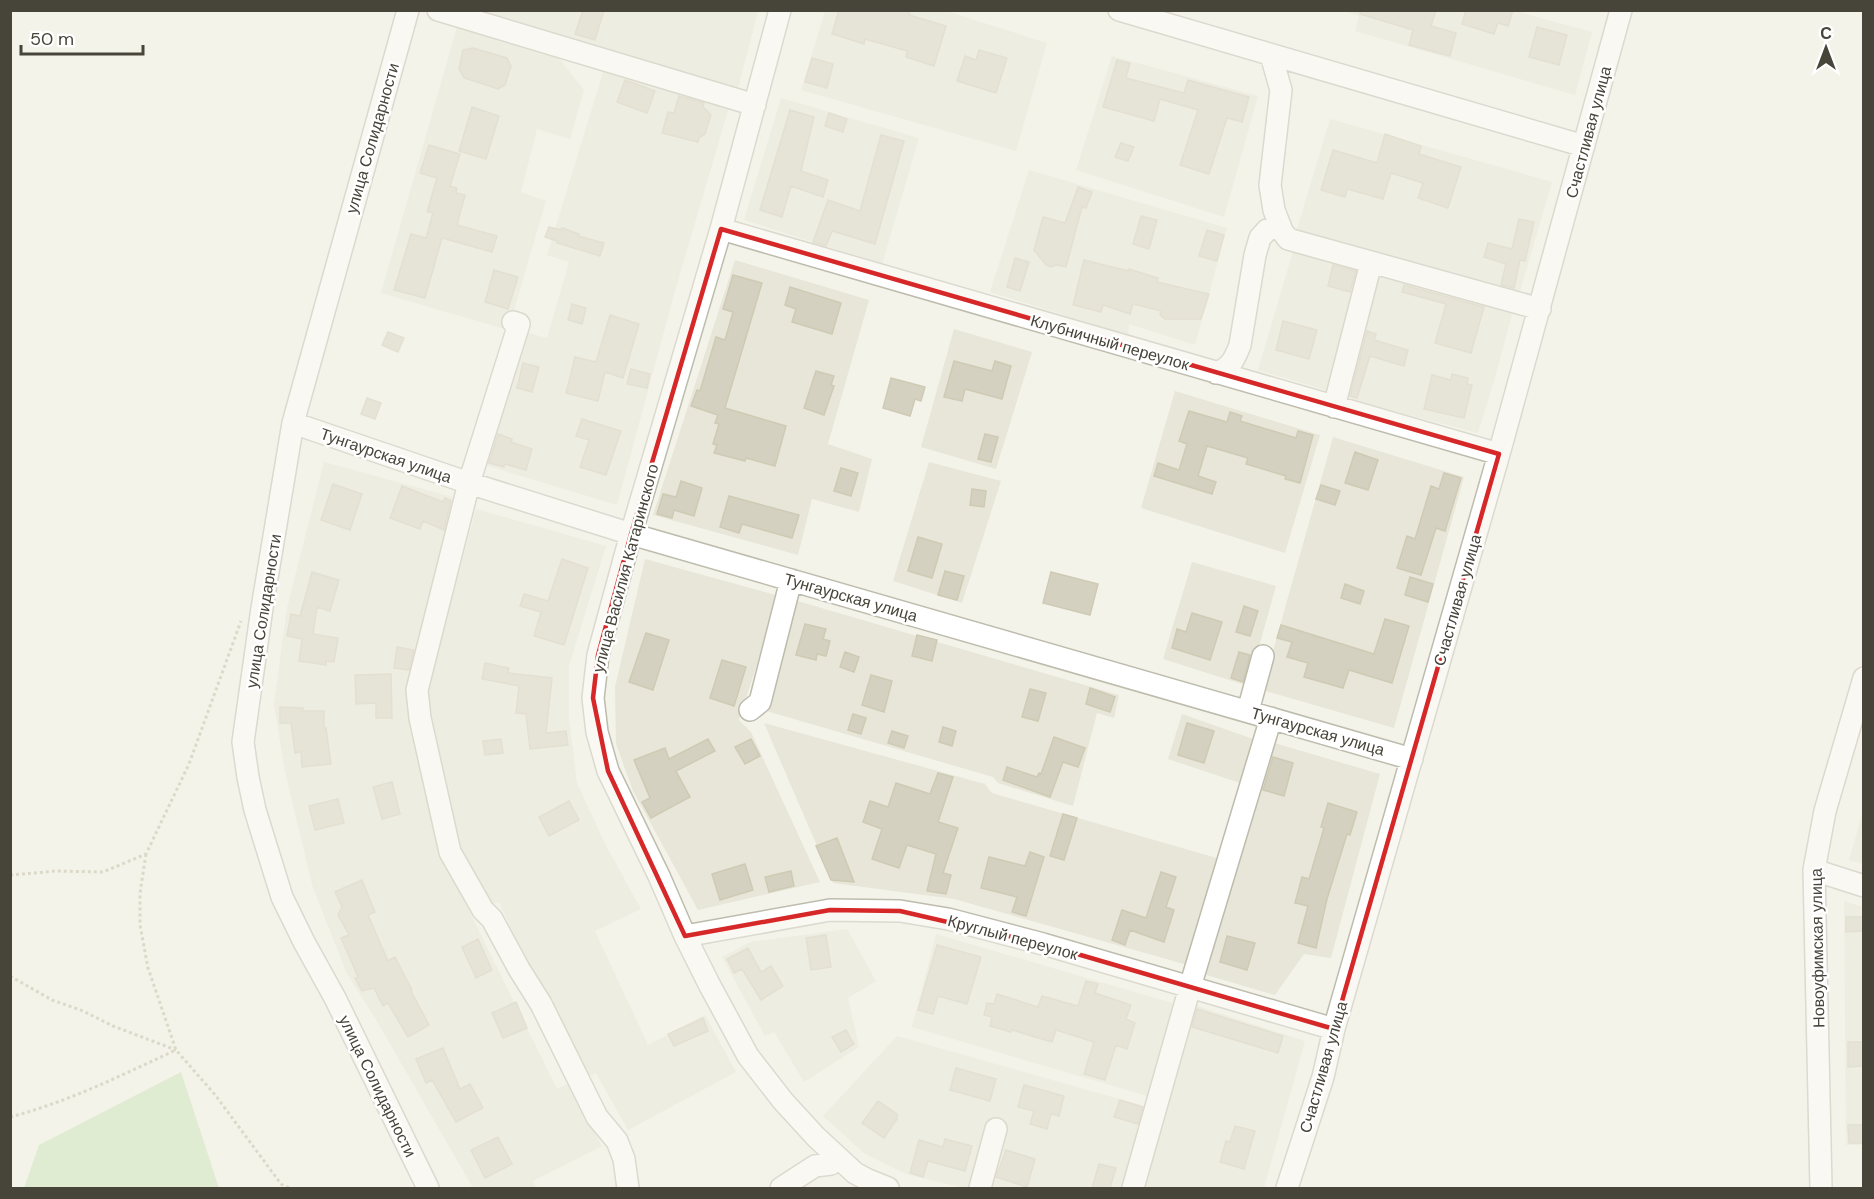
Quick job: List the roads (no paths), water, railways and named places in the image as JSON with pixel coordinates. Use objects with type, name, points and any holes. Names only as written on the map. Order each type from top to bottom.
[{"type":"street","name":"улица Солидарности","points":[[408,10],[292,423],[243,742],[248,777],[267,852],[282,897],[335,998],[428,1188]]},
{"type":"street","points":[[438,10],[755,105]]},
{"type":"street","name":"улица Василия Катаринского","points":[[780,10],[721,230],[631,534],[598,655],[593,698],[597,732],[608,771],[659,876],[685,936],[748,1056],[783,1101],[838,1158],[868,1180],[888,1188]]},
{"type":"street","points":[[1119,10],[1584,146]]},
{"type":"street","name":"Счастливая улица","points":[[1287,1188],[1323,1077],[1334,1029],[1540,309],[1621,10]]},
{"type":"street","points":[[1271,55],[1281,90],[1270,185],[1274,210],[1288,239],[1540,309]]},
{"type":"street","points":[[1216,373],[1226,370],[1240,345],[1260,238],[1267,230],[1280,225]]},
{"type":"street","name":"Клубничный переулок","points":[[721,230],[1499,454]]},
{"type":"street","points":[[1334,406],[1371,263]]},
{"type":"street","points":[[513,322],[519,324],[469,483],[417,690],[420,718],[450,852],[541,1004],[597,1117],[617,1141],[624,1159],[628,1188]]},
{"type":"street","name":"Тунгаурская улица","points":[[292,423],[469,483],[631,534],[1412,759]]},
{"type":"street","points":[[750,710],[760,702],[791,580]]},
{"type":"street","points":[[1248,711],[1263,656]]},
{"type":"street","name":"Новоуфимская улица","points":[[1821,1188],[1814,870],[1825,811],[1863,678]]},
{"type":"street","points":[[1133,1188],[1190,987],[1271,718]]},
{"type":"street","points":[[1814,870],[1863,886]]},
{"type":"street","name":"Круглый переулок","points":[[685,936],[830,909],[900,911],[948,919],[1042,944],[1334,1029]]},
{"type":"street","points":[[980,1188],[996,1129]]},
{"type":"street","points":[[781,1188],[815,1166],[831,1164],[838,1158]]}]
